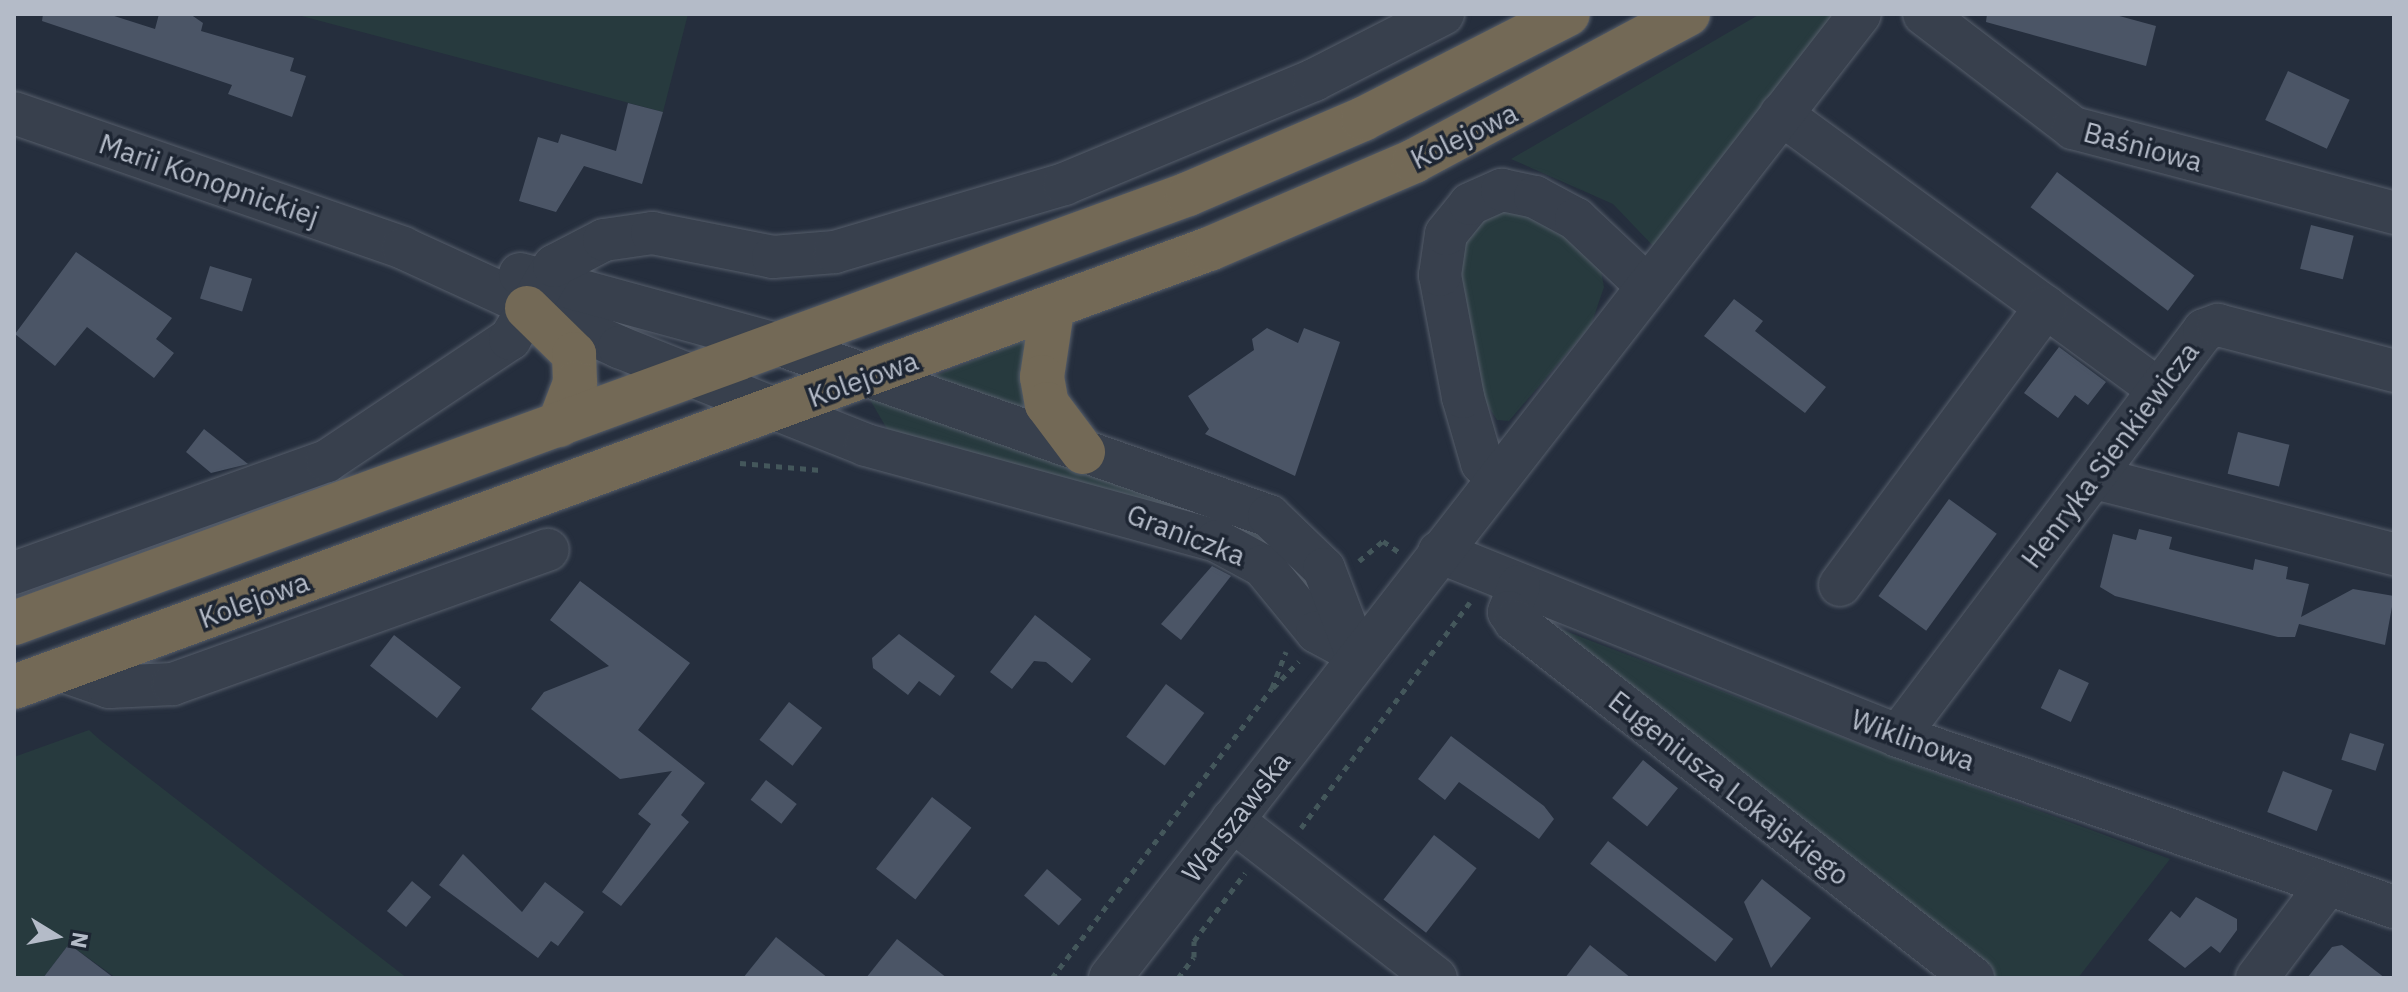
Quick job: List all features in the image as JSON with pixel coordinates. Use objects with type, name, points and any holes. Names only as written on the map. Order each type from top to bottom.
[{"type":"highway","points":[[14,623],[780,345],[1248,171],[1568,14]]},
{"type":"highway","name":"Kolejowa","points":[[14,687],[1052,310],[1414,161],[1688,14]]},
{"type":"highway","points":[[535,294],[574,354],[575,383],[559,425]]},
{"type":"highway","points":[[1052,310],[1042,377],[1047,404],[1083,452]]},
{"type":"street","points":[[14,573],[327,461],[510,339],[535,294],[577,251],[628,234],[773,257],[835,252],[1064,184],[1314,80],[1443,14]]},
{"type":"street","points":[[1356,653],[1439,552],[1645,284],[1860,14]]},
{"type":"street","name":"Baśniowa","points":[[1924,14],[2073,128],[2394,213]]},
{"type":"street","name":"Marii Konopnickiej","points":[[14,113],[535,294],[699,374]]},
{"type":"street","points":[[1781,114],[2159,390]]},
{"type":"street","points":[[1498,477],[1482,463],[1463,397],[1440,275],[1446,234],[1470,204],[1502,190],[1535,197],[1576,219],[1645,284]]},
{"type":"street","name":"Marii Konopnickiej","points":[[535,294],[780,345]]},
{"type":"street","points":[[1840,585],[2046,307]]},
{"type":"street","name":"Henryka Sienkiewicza","points":[[1898,736],[2204,330],[2218,325],[2394,371]]},
{"type":"street","name":"Graniczka","points":[[780,345],[1269,516],[1299,538],[1324,569],[1356,653]]},
{"type":"street","name":"Graniczka","points":[[699,374],[888,452],[1217,541],[1263,566],[1317,632],[1356,653]]},
{"type":"street","points":[[2095,478],[2394,554]]},
{"type":"street","points":[[60,670],[109,687],[173,684],[548,550]]},
{"type":"street","name":"Wiklinowa","points":[[1439,552],[1898,736],[2394,907]]},
{"type":"street","points":[[339,625],[364,560]]},
{"type":"street","name":"Eugeniusza Lokajskiego","points":[[1505,580],[1509,612],[1515,621],[1973,978]]},
{"type":"street","name":"Warszawska","points":[[1110,978],[1356,653]]},
{"type":"street","points":[[1232,820],[1436,978]]},
{"type":"street","points":[[2257,978],[2327,885]]},
{"type":"path","points":[[723,468],[766,461],[828,471]]},
{"type":"path","points":[[1296,835],[1505,580]]},
{"type":"path","points":[[1052,978],[1272,688],[1287,653],[1281,639]]},
{"type":"path","points":[[1178,978],[1194,957],[1194,941],[1258,863]]},
{"type":"green space","points":[[294,14],[688,14],[663,112]]},
{"type":"green space","points":[[1760,14],[1850,14],[1655,248],[1613,204],[1511,159]]},
{"type":"green space","points":[[1506,209],[1532,212],[1599,260],[1604,287],[1591,325],[1509,421],[1497,420],[1481,395],[1455,274],[1462,240],[1482,217]]},
{"type":"green space","points":[[1027,339],[1033,412],[932,377]]},
{"type":"green space","points":[[869,398],[1222,517],[1279,545],[1317,596],[1310,597],[1269,546],[1235,529],[890,434]]},
{"type":"green space","points":[[1542,622],[2170,859],[2078,978],[1996,978],[1537,629]]},
{"type":"green space","points":[[89,730],[407,978],[116,978],[69,944],[43,978],[14,978],[14,757]]},
{"type":"building","points":[[43,14],[108,14],[155,29],[159,14],[190,14],[203,23],[201,31],[294,58],[290,71],[306,76],[292,117],[228,94],[232,85],[42,21]]},
{"type":"building","points":[[1987,14],[2112,14],[2156,26],[2146,66],[1986,22]]},
{"type":"building","points":[[2288,71],[2350,100],[2327,149],[2265,120]]},
{"type":"building","points":[[628,103],[663,112],[642,184],[584,166],[556,212],[519,201],[538,137],[558,143],[561,134],[616,151]]},
{"type":"building","points":[[2057,172],[2194,276],[2168,311],[2031,207]]},
{"type":"building","points":[[2311,225],[2354,236],[2343,279],[2300,269]]},
{"type":"building","points":[[76,252],[172,318],[156,339],[174,353],[154,378],[87,327],[55,366],[15,334]]},
{"type":"building","points":[[210,266],[252,279],[242,311],[200,299]]},
{"type":"building","points":[[1734,299],[1763,321],[1755,331],[1826,387],[1805,413],[1704,336]]},
{"type":"building","points":[[1267,328],[1298,343],[1304,328],[1340,342],[1295,476],[1205,434],[1209,429],[1188,396],[1254,350],[1252,339]]},
{"type":"building","points":[[2059,347],[2106,382],[2088,405],[2075,395],[2058,418],[2024,393]]},
{"type":"building","points":[[204,429],[248,464],[211,473],[186,452]]},
{"type":"building","points":[[2238,432],[2289,445],[2279,487],[2228,474]]},
{"type":"building","points":[[1949,499],[1997,534],[1926,631],[1878,596]]},
{"type":"building","points":[[2139,529],[2172,537],[2169,549],[2192,555],[2253,570],[2255,559],[2288,567],[2286,579],[2309,584],[2301,617],[2353,589],[2394,596],[2385,645],[2299,624],[2295,637],[2278,637],[2115,596],[2100,587],[2113,534],[2136,540]]},
{"type":"building","points":[[1212,566],[1231,576],[1181,640],[1161,624]]},
{"type":"building","points":[[580,581],[690,663],[638,730],[705,783],[681,815],[689,822],[621,906],[602,892],[651,824],[638,814],[672,771],[620,779],[531,709],[544,692],[609,666],[550,620]]},
{"type":"building","points":[[1035,615],[1091,659],[1072,683],[1046,662],[1034,661],[1012,689],[990,672]]},
{"type":"building","points":[[899,634],[955,676],[940,696],[919,681],[908,695],[873,668],[872,658]]},
{"type":"building","points":[[394,635],[461,687],[437,718],[370,666]]},
{"type":"building","points":[[2059,669],[2089,683],[2071,722],[2041,708]]},
{"type":"building","points":[[1166,684],[1204,713],[1165,766],[1126,737]]},
{"type":"building","points":[[789,702],[822,728],[793,766],[759,740]]},
{"type":"building","points":[[2350,733],[2384,744],[2376,771],[2341,760]]},
{"type":"building","points":[[1451,736],[1544,806],[1554,819],[1539,839],[1459,782],[1445,800],[1418,779]]},
{"type":"building","points":[[1643,760],[1678,788],[1647,826],[1612,798]]},
{"type":"building","points":[[2283,771],[2332,790],[2317,831],[2267,812]]},
{"type":"building","points":[[766,780],[797,804],[781,824],[751,800]]},
{"type":"building","points":[[932,797],[971,828],[915,899],[876,869]]},
{"type":"building","points":[[1434,835],[1477,868],[1426,933],[1384,900]]},
{"type":"building","points":[[1608,841],[1733,939],[1715,962],[1590,864]]},
{"type":"building","points":[[463,854],[522,912],[545,882],[584,912],[558,946],[551,941],[538,958],[439,885]]},
{"type":"building","points":[[1047,869],[1082,899],[1059,926],[1024,895]]},
{"type":"building","points":[[1762,879],[1811,918],[1771,968],[1744,902]]},
{"type":"building","points":[[412,881],[431,897],[406,927],[387,911]]},
{"type":"building","points":[[2196,897],[2237,919],[2237,930],[2220,953],[2211,946],[2185,968],[2148,940],[2171,911],[2180,918]]},
{"type":"building","points":[[776,937],[828,978],[743,978]]},
{"type":"building","points":[[897,939],[947,978],[866,978]]},
{"type":"building","points":[[69,944],[114,978],[43,978]]},
{"type":"building","points":[[1590,945],[1631,978],[1565,978]]},
{"type":"building","points":[[2342,945],[2385,978],[2307,978],[2332,947]]}]
